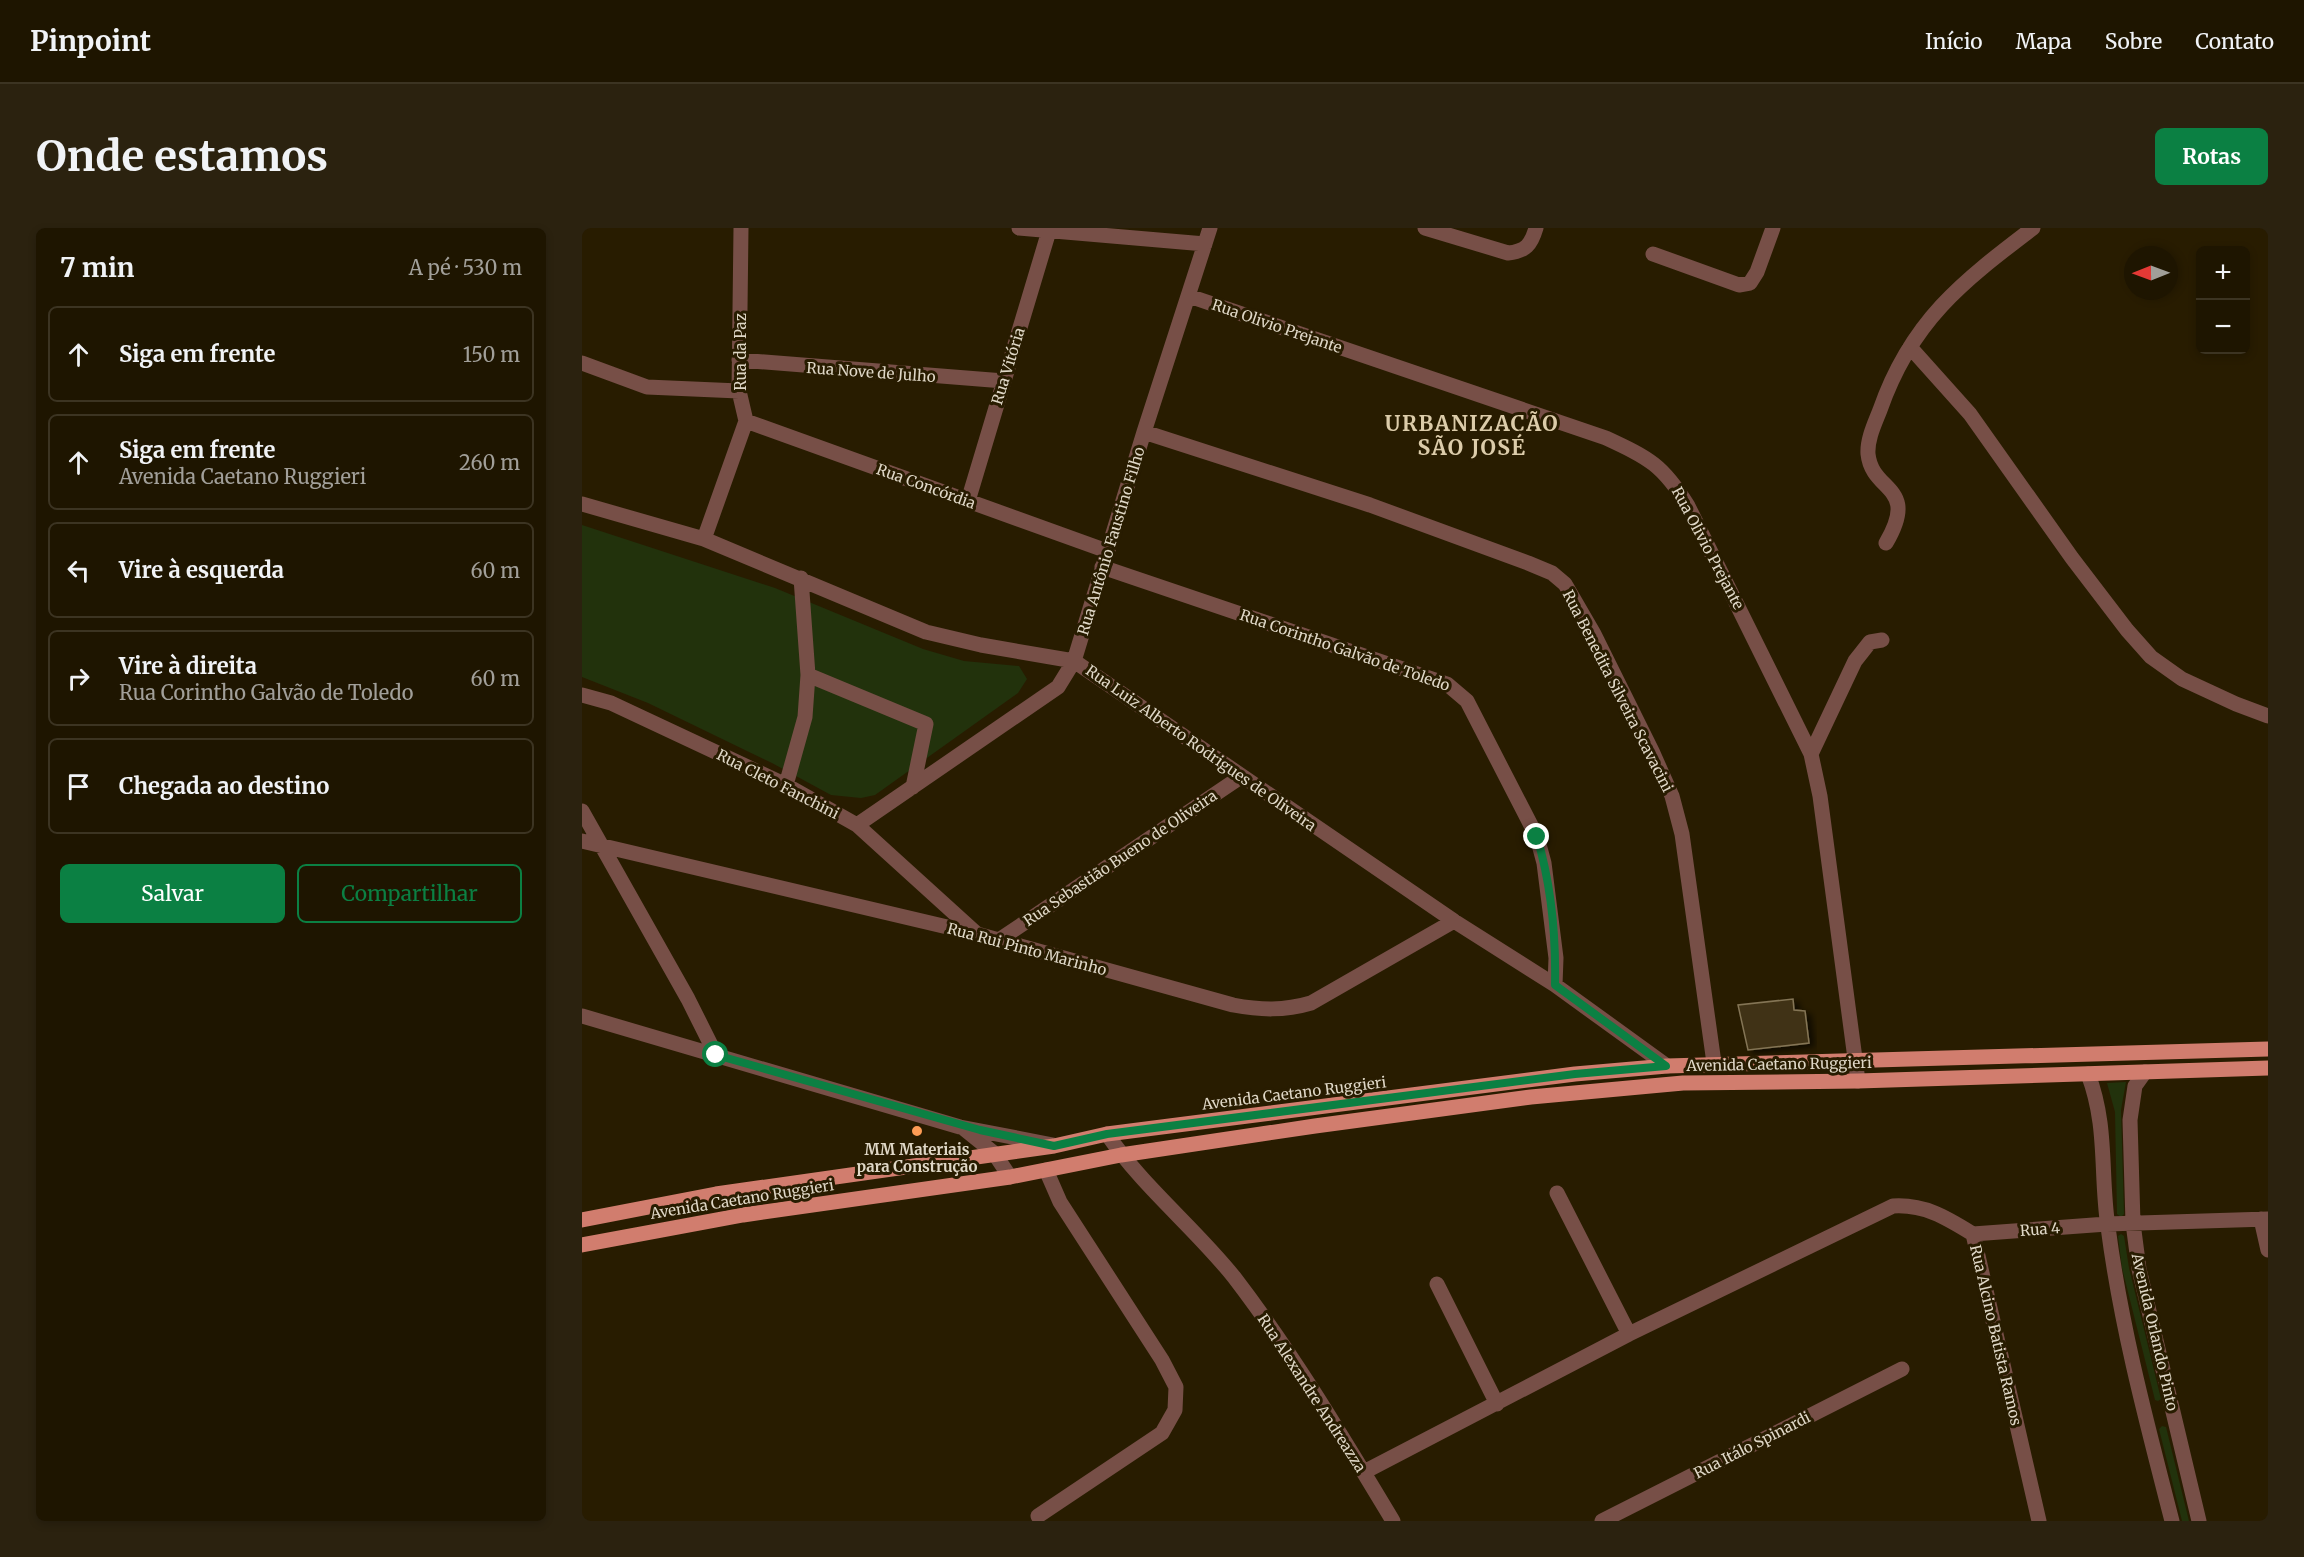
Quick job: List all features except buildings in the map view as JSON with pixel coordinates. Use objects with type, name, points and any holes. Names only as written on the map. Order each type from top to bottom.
[{"type":"main road","name":"Avenida Caetano Ruggieri","points":[[582,1220],[716,1194],[1054,1146],[1107,1134],[1575,1074],[1714,1063],[2268,1049]]},
{"type":"main road","name":"Avenida Caetano Ruggieri","points":[[582,1245],[742,1215],[1010,1177],[1121,1155],[1315,1125],[1631,1087],[1683,1083],[1858,1081],[2268,1068]]},
{"type":"street","name":"Rua da Paz","points":[[741,228],[739,391],[746,421]]},
{"type":"street","points":[[1019,228],[1205,244]]},
{"type":"street","name":"Rua Antônio Faustino Filho","points":[[857,825],[1058,687],[1074,661],[1143,432],[1210,228]]},
{"type":"street","points":[[1425,228],[1508,254],[1520,252],[1531,244],[1536,228]]},
{"type":"street","points":[[1653,254],[1739,285],[1750,283],[1757,272],[1773,228]]},
{"type":"street","points":[[1886,543],[1893,530],[1898,508],[1894,495],[1874,468],[1868,455],[1869,439],[1884,398],[1910,347],[1929,318],[1966,279],[2033,228]]},
{"type":"street","name":"Rua Vitória","points":[[968,501],[1049,231]]},
{"type":"street","name":"Rua Olivio Prejante","points":[[1189,296],[1606,438],[1645,456],[1671,478],[1688,506],[1811,754],[1820,796],[1858,1081]]},
{"type":"street","points":[[1910,347],[1970,414],[2086,576],[2127,630],[2151,657],[2182,679],[2268,716]]},
{"type":"street","name":"Rua Nove de Julho","points":[[739,360],[1004,381]]},
{"type":"street","points":[[582,363],[647,387],[739,391]]},
{"type":"street","points":[[704,540],[746,421]]},
{"type":"street","name":"Rua Concórdia","points":[[746,421],[1107,551]]},
{"type":"street","name":"Rua Benedita Silveira Scavacini","points":[[1143,432],[1370,505],[1528,563],[1552,573],[1565,584],[1615,677],[1672,796],[1682,834],[1714,1063]]},
{"type":"street","name":"Rua Luiz Alberto Rodrigues de Oliveira","points":[[582,504],[704,540],[801,578],[926,632],[981,645],[1074,661],[1454,921],[1555,985],[1666,1066]]},
{"type":"street","name":"Rua Corintho Galvão de Toledo","points":[[1102,567],[1447,684],[1458,690],[1467,701],[1537,837],[1544,863],[1556,958],[1555,985]]},
{"type":"street","points":[[786,785],[805,717],[808,675],[801,578]]},
{"type":"street","points":[[1811,754],[1856,661],[1870,642],[1882,640]]},
{"type":"street","points":[[808,675],[926,724],[913,786]]},
{"type":"street","name":"Rua Cleto Fanchini","points":[[582,695],[610,703],[786,785],[857,825],[977,934]]},
{"type":"street","name":"Rua Sebastião Bueno de Oliveira","points":[[999,940],[1242,776]]},
{"type":"street","points":[[582,811],[688,999],[716,1055]]},
{"type":"street","name":"Rua Rui Pinto Marinho","points":[[582,841],[977,934],[1233,1005],[1260,1010],[1292,1008],[1311,1003],[1454,921]]},
{"type":"street","points":[[582,1016],[960,1126],[1054,1146]]},
{"type":"street","name":"Avenida Orlando Pinto","points":[[2145,1072],[2135,1086],[2130,1120],[2133,1223],[2139,1269],[2199,1521]]},
{"type":"street","name":"Avenida Orlando Pinto","points":[[2088,1074],[2099,1102],[2107,1224],[2122,1317],[2172,1521]]},
{"type":"street","points":[[960,1126],[994,1153],[1010,1177]]},
{"type":"street","name":"Rua Alexandre Andreazza","points":[[1107,1134],[1121,1155],[1185,1222],[1232,1276],[1280,1339],[1393,1521]]},
{"type":"street","points":[[1038,1516],[1162,1432],[1175,1410],[1176,1387],[1162,1359],[1060,1202],[1046,1170]]},
{"type":"street","points":[[1364,1472],[1629,1334],[1557,1193]]},
{"type":"street","name":"Rua Alcino Batista Ramos","points":[[1629,1334],[1893,1206],[1924,1207],[1973,1234],[2039,1521]]},
{"type":"street","points":[[2264,1219],[2268,1250]]},
{"type":"street","name":"Rua 4","points":[[1973,1234],[2107,1224],[2264,1219]]},
{"type":"street","points":[[1437,1284],[1497,1404]]},
{"type":"street","name":"Rua Itálo Spinardi","points":[[1602,1521],[1902,1369]]},
{"type":"street","points":[[2146,1416],[2172,1409]]},
{"type":"green space","points":[[582,525],[775,588],[923,649],[964,661],[1019,666],[1027,679],[1018,693],[875,795],[861,798],[831,795],[772,763],[648,703],[582,677]]},
{"type":"green space","points":[[2126,1082],[2121,1110],[2124,1214],[2121,1217],[2117,1214],[2115,1112],[2107,1083]]},
{"type":"green space","points":[[2121,1234],[2124,1236],[2129,1268],[2161,1399],[2158,1401],[2155,1400],[2122,1268],[2118,1236]]},
{"type":"green space","points":[[2162,1426],[2166,1427],[2189,1521],[2182,1521],[2159,1429]]},
{"type":"place","name":"MM Materiais para Construção","points":[[917,1131]]},
{"type":"district","name":"URBANIZAÇÃO SÃO JOSÉ","points":[[1472,435]]},
{"type":"route","points":[[716,1055],[960,1126],[1054,1146],[1107,1134],[1575,1074],[1666,1066],[1555,985],[1556,958],[1544,863],[1537,837]]}]
